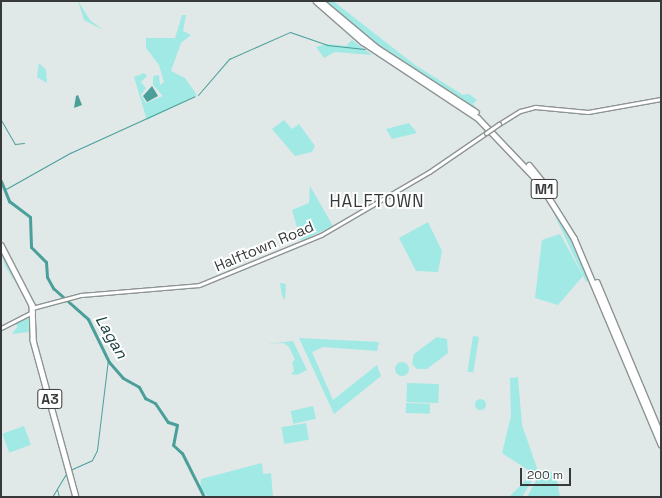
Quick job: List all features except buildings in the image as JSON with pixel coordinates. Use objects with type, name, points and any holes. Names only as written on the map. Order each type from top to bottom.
[{"type":"highway","name":"M1","points":[[316,1],[374,50],[467,109],[500,137],[539,182],[574,238],[661,444]]},
{"type":"highway","name":"M1","points":[[321,1],[376,47],[467,104],[537,174],[581,246],[661,435]]},
{"type":"highway","name":"A3","points":[[1,246],[33,310],[33,340],[67,472],[76,497]]},
{"type":"street","name":"Halftown Road","points":[[1,328],[33,310],[71,297],[199,285],[321,234],[434,169],[520,111],[535,107],[588,112],[661,99]]},
{"type":"shaded area","points":[[78,1],[90,20],[103,30],[84,20]]},
{"type":"shaded area","points":[[326,1],[333,1],[415,65],[463,95],[469,94],[477,100],[473,104],[479,111],[376,45]]},
{"type":"shaded area","points":[[182,15],[186,15],[183,31],[191,35],[181,43],[171,71],[185,78],[197,95],[147,120],[134,77],[144,73],[147,76],[141,82],[146,88],[141,95],[146,103],[163,96],[153,85],[153,76],[159,75],[160,85],[164,82],[159,65],[146,48],[146,38],[175,38]]},
{"type":"shaded area","points":[[352,40],[372,55],[335,52],[324,58],[316,47],[327,44],[346,46]]},
{"type":"shaded area","points":[[39,63],[46,70],[47,83],[37,77]]},
{"type":"shaded area","points":[[152,86],[158,96],[147,102],[143,96]]},
{"type":"shaded area","points":[[78,95],[82,105],[74,108],[76,96]]},
{"type":"shaded area","points":[[284,120],[292,129],[299,124],[315,146],[312,152],[295,156],[272,129]]},
{"type":"shaded area","points":[[409,123],[417,133],[392,139],[386,129]]},
{"type":"shaded area","points":[[519,163],[542,189],[569,232],[591,280],[586,282],[549,203]]},
{"type":"shaded area","points":[[310,186],[333,226],[301,241],[292,210],[309,203]]},
{"type":"shaded area","points":[[428,222],[442,251],[438,272],[416,271],[399,238]]},
{"type":"shaded area","points":[[560,234],[583,276],[558,305],[535,298],[542,240]]},
{"type":"shaded area","points":[[1,253],[6,264],[26,299],[5,266]]},
{"type":"shaded area","points":[[280,283],[286,284],[285,300],[282,296]]},
{"type":"shaded area","points":[[30,316],[29,332],[12,334],[18,326],[12,323]]},
{"type":"shaded area","points":[[473,336],[479,337],[473,372],[467,372]]},
{"type":"shaded area","points":[[437,337],[447,339],[448,353],[427,369],[417,369],[412,364],[414,354]]},
{"type":"shaded area","points":[[299,338],[379,342],[377,351],[323,347],[312,352],[333,400],[377,365],[381,376],[334,414]]},
{"type":"shaded area","points":[[293,341],[307,370],[297,375],[291,374],[294,371],[292,362],[295,360],[289,347],[284,343],[266,344]]},
{"type":"shaded area","points":[[399,362],[405,362],[409,366],[409,372],[405,376],[399,376],[395,372],[395,366]]},
{"type":"shaded area","points":[[518,377],[522,425],[538,471],[522,497],[509,497],[525,481],[528,470],[502,453],[511,416],[510,378]]},
{"type":"shaded area","points":[[407,383],[439,384],[438,403],[406,402]]},
{"type":"shaded area","points":[[480,398],[484,400],[486,404],[484,408],[480,410],[476,408],[474,404],[476,400]]},
{"type":"shaded area","points":[[406,403],[430,404],[430,414],[406,413]]},
{"type":"shaded area","points":[[313,406],[316,419],[294,424],[291,411]]},
{"type":"shaded area","points":[[306,423],[309,440],[284,444],[281,427]]},
{"type":"shaded area","points":[[24,426],[31,445],[9,453],[2,434]]},
{"type":"shaded area","points":[[262,463],[263,474],[271,473],[273,497],[209,497],[200,490],[201,479]]},
{"type":"shaded area","points":[[547,470],[556,475],[560,497],[527,497],[540,473]]},
{"type":"waterway","points":[[198,95],[229,59],[290,32],[327,45],[365,49]]},
{"type":"waterway","points":[[4,190],[70,153],[195,96]]},
{"type":"waterway","points":[[1,120],[15,144],[24,143]]},
{"type":"waterway","name":"Lagan","points":[[1,181],[9,201],[30,217],[31,247],[46,262],[47,277],[53,288],[88,319],[109,362],[123,378],[139,387],[145,398],[155,403],[168,422],[177,425],[173,445],[182,453],[204,497]]},
{"type":"waterway","points":[[70,470],[92,460],[97,450],[108,359]]},
{"type":"waterway","points":[[52,497],[67,472]]},
{"type":"waterway","points":[[57,489],[59,497]]},
{"type":"district","name":"HALFTOWN","points":[[377,202]]}]
